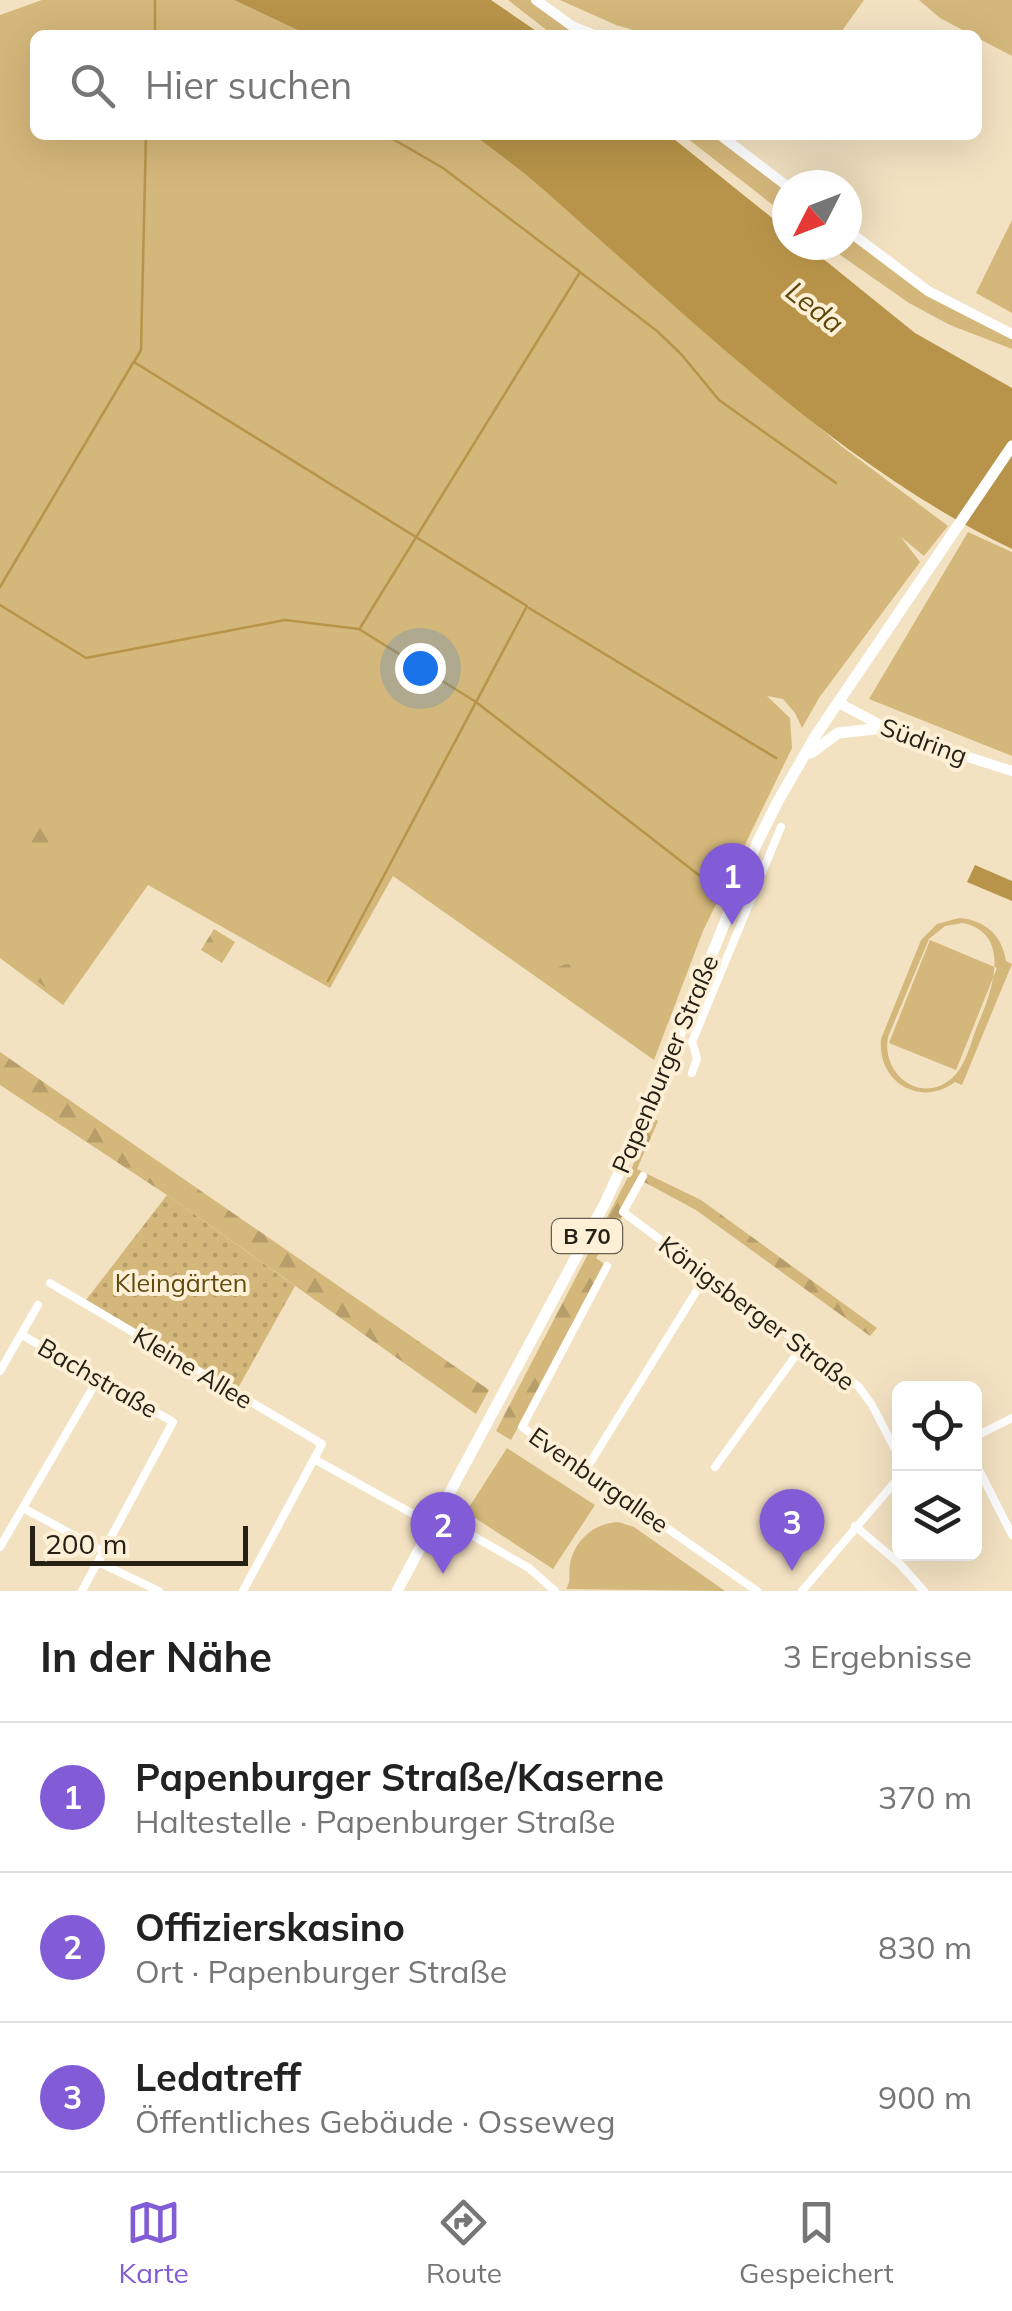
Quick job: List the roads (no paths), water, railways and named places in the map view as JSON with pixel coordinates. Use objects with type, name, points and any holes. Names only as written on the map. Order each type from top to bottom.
[{"type":"main road","name":"Papenburger Straße","points":[[397,1591],[605,1203],[657,1090],[756,843],[839,703],[1012,446]]},
{"type":"main road","points":[[801,762],[838,733],[882,728]]},
{"type":"street","points":[[536,0],[582,30]]},
{"type":"street","points":[[727,140],[772,175]]},
{"type":"street","points":[[862,241],[928,291],[1012,334]]},
{"type":"street","name":"Südring","points":[[839,703],[882,728],[1012,771]]},
{"type":"street","points":[[692,1073],[697,1058],[692,1042],[781,827]]},
{"type":"street","name":"Königsberger Straße","points":[[643,1176],[623,1212],[859,1387],[892,1444]]},
{"type":"street","name":"Evenburgallee","points":[[607,1266],[522,1424],[526,1432],[757,1591]]},
{"type":"street","points":[[585,1471],[707,1274]]},
{"type":"street","name":"Kleine Allee","points":[[50,1283],[322,1444],[314,1459]]},
{"type":"street","points":[[596,1285],[608,1292]]},
{"type":"street","points":[[0,1371],[38,1304]]},
{"type":"street","name":"Bachstraße","points":[[22,1334],[174,1422],[103,1551]]},
{"type":"street","points":[[715,1467],[804,1344]]},
{"type":"street","points":[[0,1547],[98,1379]]},
{"type":"street","points":[[982,1434],[1012,1418]]},
{"type":"street","points":[[243,1591],[314,1459],[528,1568],[554,1591]]},
{"type":"street","points":[[980,1471],[1012,1535]]},
{"type":"street","points":[[802,1591],[892,1485]]},
{"type":"street","points":[[25,1510],[103,1551],[82,1591]]},
{"type":"street","points":[[855,1526],[900,1564],[924,1591]]},
{"type":"street","points":[[98,1562],[159,1591]]},
{"type":"water","points":[[234,0],[491,0],[535,30],[297,30]]},
{"type":"water","name":"Leda","points":[[481,140],[675,140],[772,218],[772,260],[825,260],[915,333],[1012,388],[1012,549],[880,472],[757,378],[525,174]]},
{"type":"water","points":[[975,865],[1012,881],[1012,901],[967,882]]},
{"type":"waterway","points":[[155,0],[155,30]]},
{"type":"waterway","points":[[146,140],[141,350],[134,362],[527,606],[328,981]]},
{"type":"waterway","points":[[395,140],[443,168],[579,271]]},
{"type":"waterway","points":[[360,628],[580,272],[657,331],[719,400],[836,483]]},
{"type":"waterway","points":[[0,587],[133,363]]},
{"type":"waterway","points":[[0,605],[86,658],[285,620],[359,629],[476,702],[713,886]]},
{"type":"waterway","points":[[529,608],[776,758]]},
{"type":"place","name":"Papenburger Straße/Kaserne","points":[[732,925]]},
{"type":"place","name":"Ledatreff","points":[[792,1571]]},
{"type":"place","name":"Offizierskasino","points":[[443,1574]]},
{"type":"park label","name":"Kleingärten","points":[[181,1283]]}]
